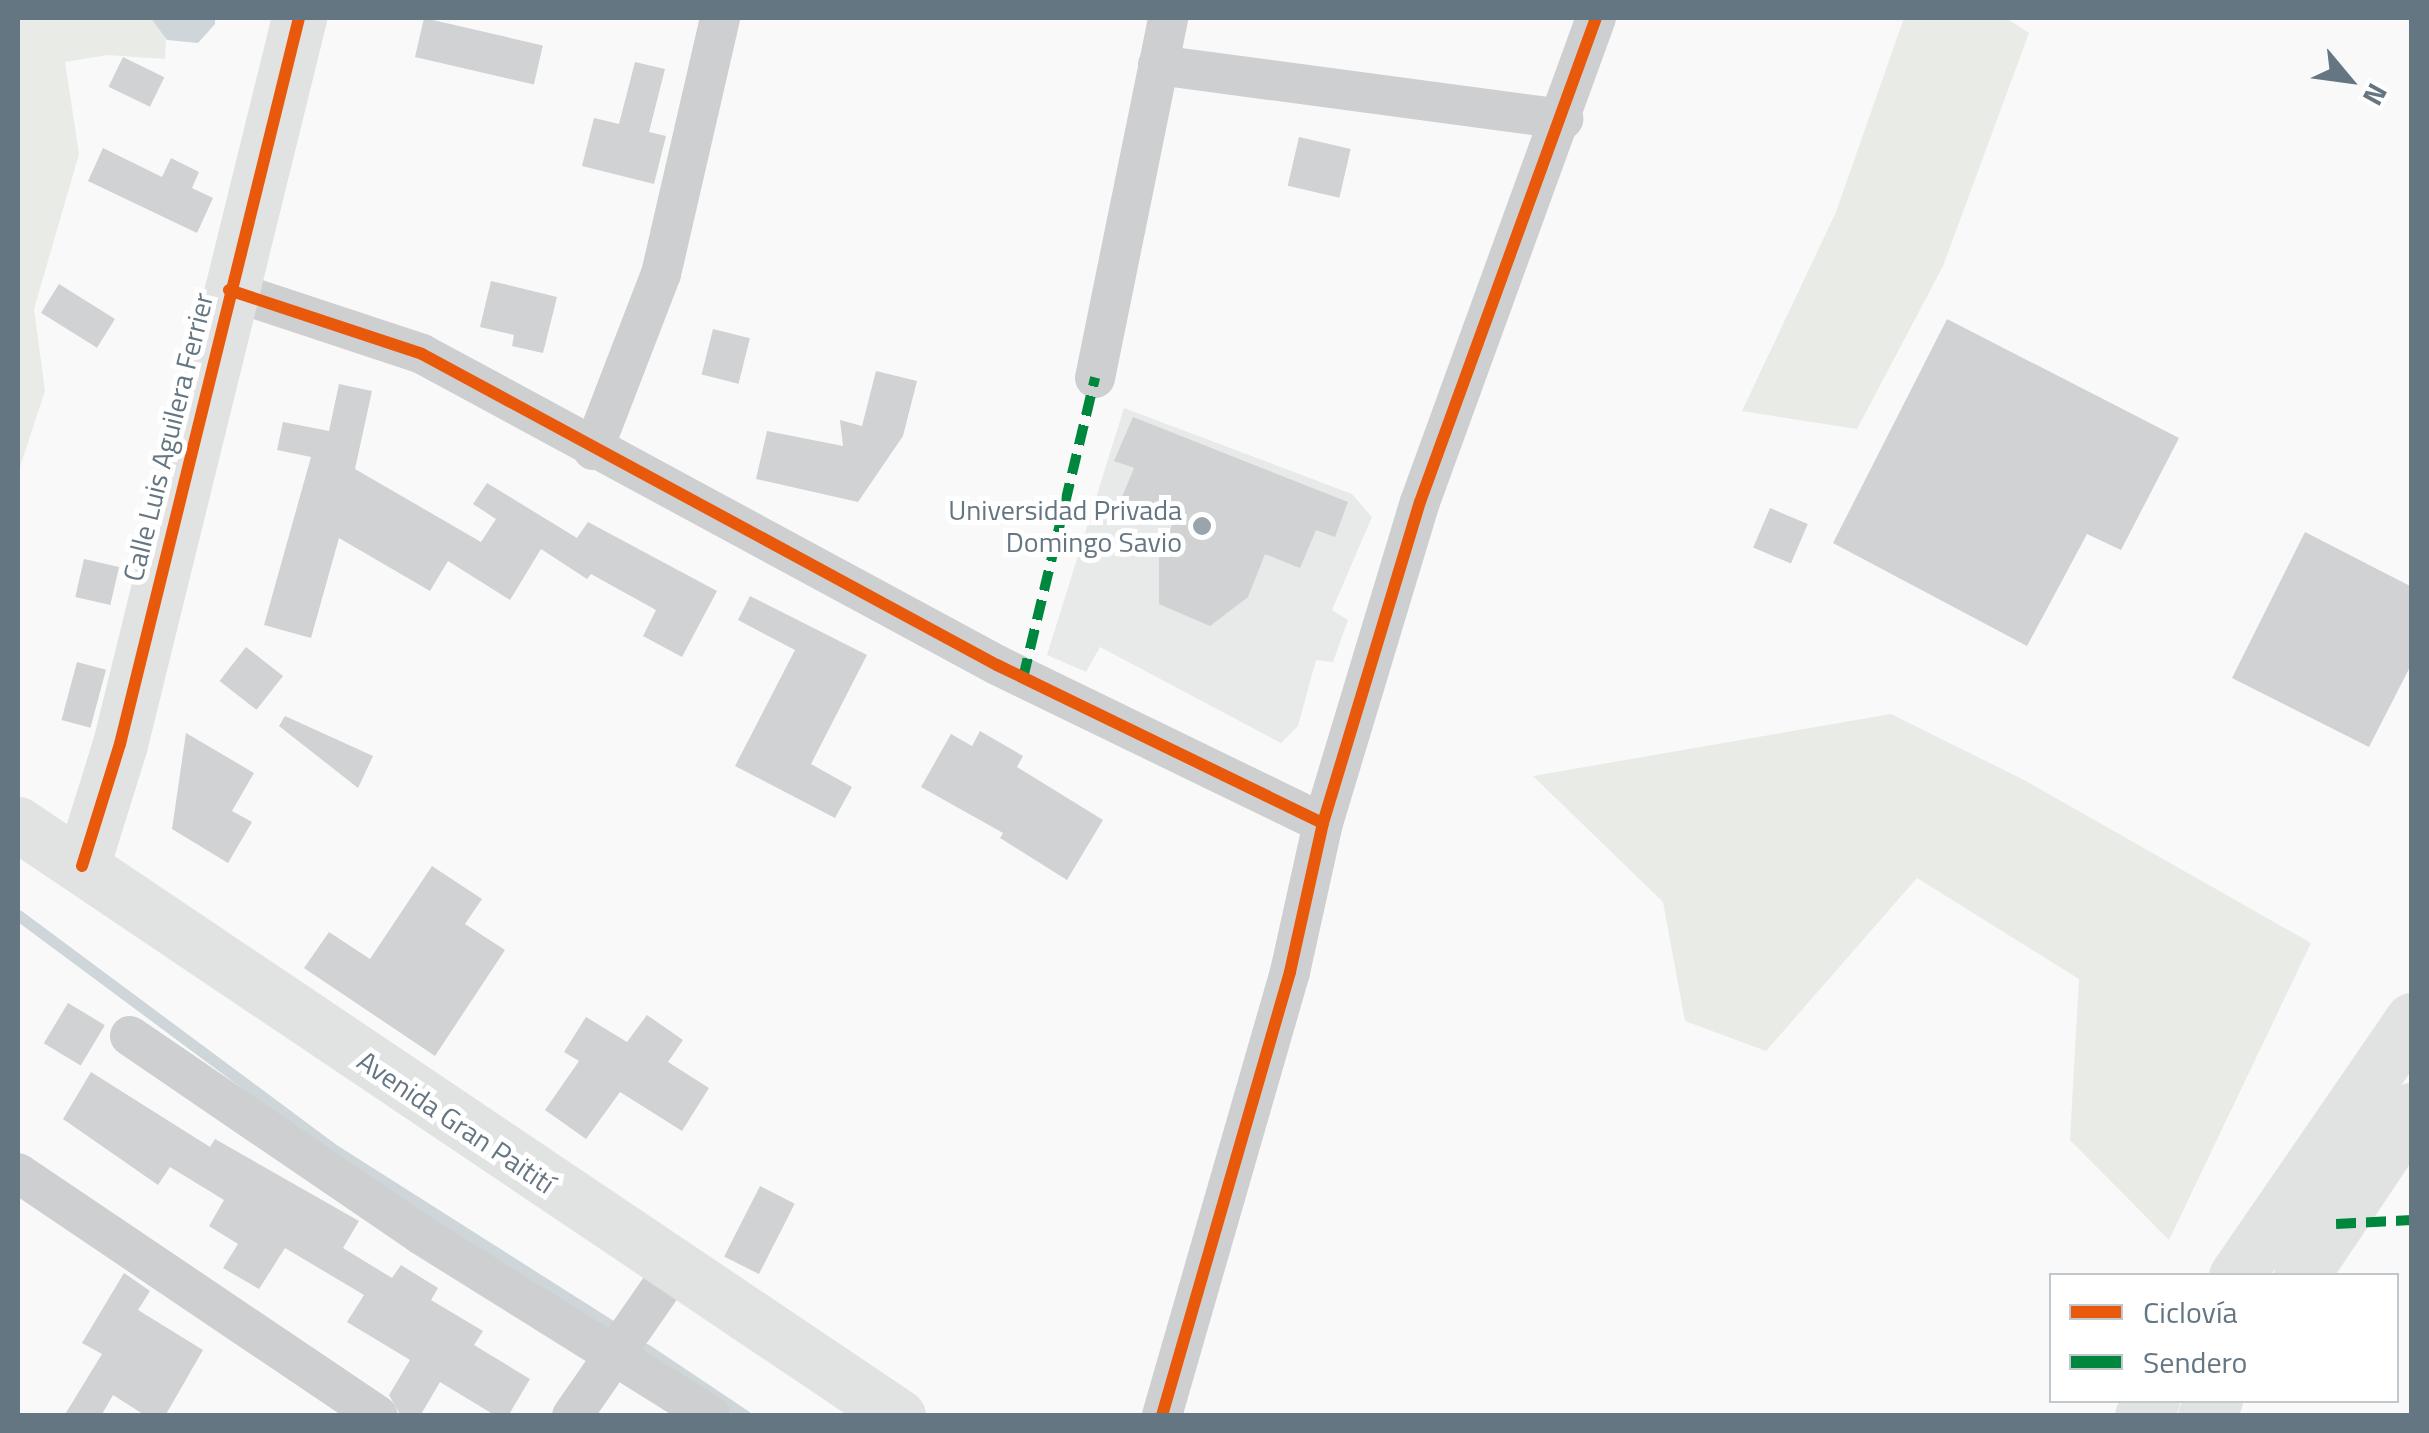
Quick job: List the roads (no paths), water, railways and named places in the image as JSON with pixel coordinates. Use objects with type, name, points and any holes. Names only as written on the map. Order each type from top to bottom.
[{"type":"street","name":"Calle Luis Aguilera Ferrier","points":[[82,866],[120,744],[299,18]]},
{"type":"street","points":[[593,450],[661,274],[720,18]]},
{"type":"street","points":[[1096,378],[1168,18]]},
{"type":"street","points":[[1162,1416],[1290,972],[1323,823],[1420,502],[1596,18]]},
{"type":"street","points":[[1158,65],[1562,119]]},
{"type":"street","points":[[230,290],[422,354],[996,665],[1323,823]]},
{"type":"street","name":"Avenida Gran Paitití","points":[[18,824],[673,1270],[898,1416]]},
{"type":"street","points":[[2238,1273],[2412,1020]]},
{"type":"street","points":[[130,1036],[420,1234],[616,1352],[711,1416]]},
{"type":"street","points":[[2303,1273],[2412,1110]]},
{"type":"street","points":[[18,1173],[378,1416]]},
{"type":"street","points":[[572,1416],[673,1270]]},
{"type":"waterway","points":[[18,915],[336,1151],[610,1325]]},
{"type":"waterway","points":[[646,1349],[746,1416]]},
{"type":"place","name":"Universidad Privada Domingo Savio","points":[[1202,526]]}]
